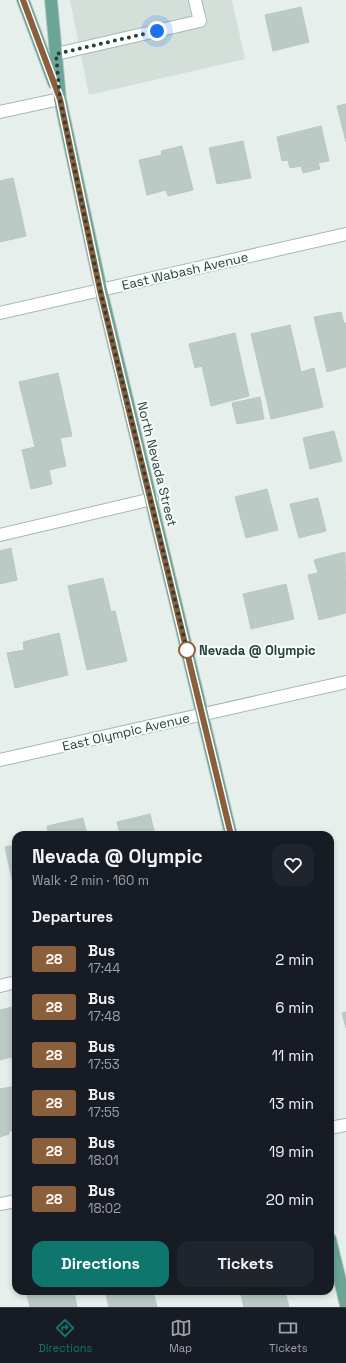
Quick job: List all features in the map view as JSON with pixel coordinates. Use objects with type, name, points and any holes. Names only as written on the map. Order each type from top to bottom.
[{"type":"main road","name":"North Nevada Street","points":[[23,0],[60,99]]},
{"type":"main road","name":"North Nevada Street","points":[[50,0],[60,99],[100,290],[152,499],[230,831]]},
{"type":"main road","points":[[334,1256],[346,1305]]},
{"type":"street","points":[[56,54],[200,22],[195,0]]},
{"type":"street","points":[[0,112],[60,99]]},
{"type":"street","name":"East Wabash Avenue","points":[[0,313],[346,234]]},
{"type":"street","points":[[0,534],[152,499]]},
{"type":"street","name":"East Olympic Avenue","points":[[0,760],[346,682]]},
{"type":"street","points":[[0,986],[12,983]]},
{"type":"street","points":[[334,1127],[346,1125]]},
{"type":"street","points":[[0,1204],[12,1202]]},
{"type":"shaded area","points":[[70,0],[232,0],[245,59],[89,95]]},
{"type":"building","points":[[301,7],[309,42],[273,51],[265,15]]},
{"type":"building","points":[[346,104],[346,142],[337,106]]},
{"type":"building","points":[[321,126],[329,161],[318,163],[320,169],[303,173],[301,166],[290,168],[288,160],[282,161],[277,137]]},
{"type":"building","points":[[243,141],[251,178],[217,184],[209,148]]},
{"type":"building","points":[[182,146],[193,190],[168,196],[166,190],[147,195],[139,160],[162,155],[161,151]]},
{"type":"building","points":[[13,178],[26,236],[0,242],[0,181]]},
{"type":"building","points":[[341,312],[344,323],[346,323],[346,367],[327,372],[314,317]]},
{"type":"building","points":[[290,325],[301,372],[314,368],[323,407],[271,419],[251,334]]},
{"type":"building","points":[[235,333],[249,396],[211,406],[202,366],[195,368],[189,344]]},
{"type":"building","points":[[58,373],[72,436],[60,438],[66,466],[49,470],[52,484],[31,489],[22,450],[35,447],[19,382]]},
{"type":"building","points":[[260,397],[264,419],[237,424],[232,403]]},
{"type":"building","points":[[334,431],[342,461],[310,469],[303,438]]},
{"type":"building","points":[[267,489],[278,530],[246,538],[235,497]]},
{"type":"building","points":[[318,498],[326,531],[299,538],[290,504]]},
{"type":"building","points":[[11,548],[17,580],[0,584],[0,551]]},
{"type":"building","points":[[345,552],[346,613],[319,620],[308,575],[318,573],[314,560]]},
{"type":"building","points":[[103,578],[111,612],[115,611],[127,661],[87,670],[68,586]]},
{"type":"building","points":[[286,584],[294,619],[251,629],[243,594]]},
{"type":"building","points":[[59,633],[68,675],[15,688],[7,653],[24,650],[23,642]]},
{"type":"building","points":[[150,814],[154,831],[119,831],[117,822]]},
{"type":"building","points":[[83,818],[86,831],[48,831],[47,826]]},
{"type":"building","points":[[12,846],[12,879],[5,847]]},
{"type":"building","points":[[12,1007],[12,1057],[0,1060],[0,1010]]},
{"type":"building","points":[[346,1012],[346,1028],[342,1013]]},
{"type":"building","points":[[12,1087],[12,1131],[9,1131],[9,1134],[0,1137],[0,1089]]},
{"type":"building","points":[[27,1295],[75,1295],[77,1307],[30,1307]]},
{"type":"building","points":[[106,1295],[154,1295],[157,1307],[109,1307]]},
{"type":"building","points":[[241,1295],[286,1295],[289,1307],[244,1307]]},
{"type":"bus line","name":"28","points":[[23,0],[60,99],[100,290],[152,499],[230,831]]},
{"type":"place","name":"Nevada @ Olympic","points":[[187,650]]},
{"type":"route","points":[[157,31],[56,54],[60,99],[100,290],[152,499],[188,654],[187,650]]}]
